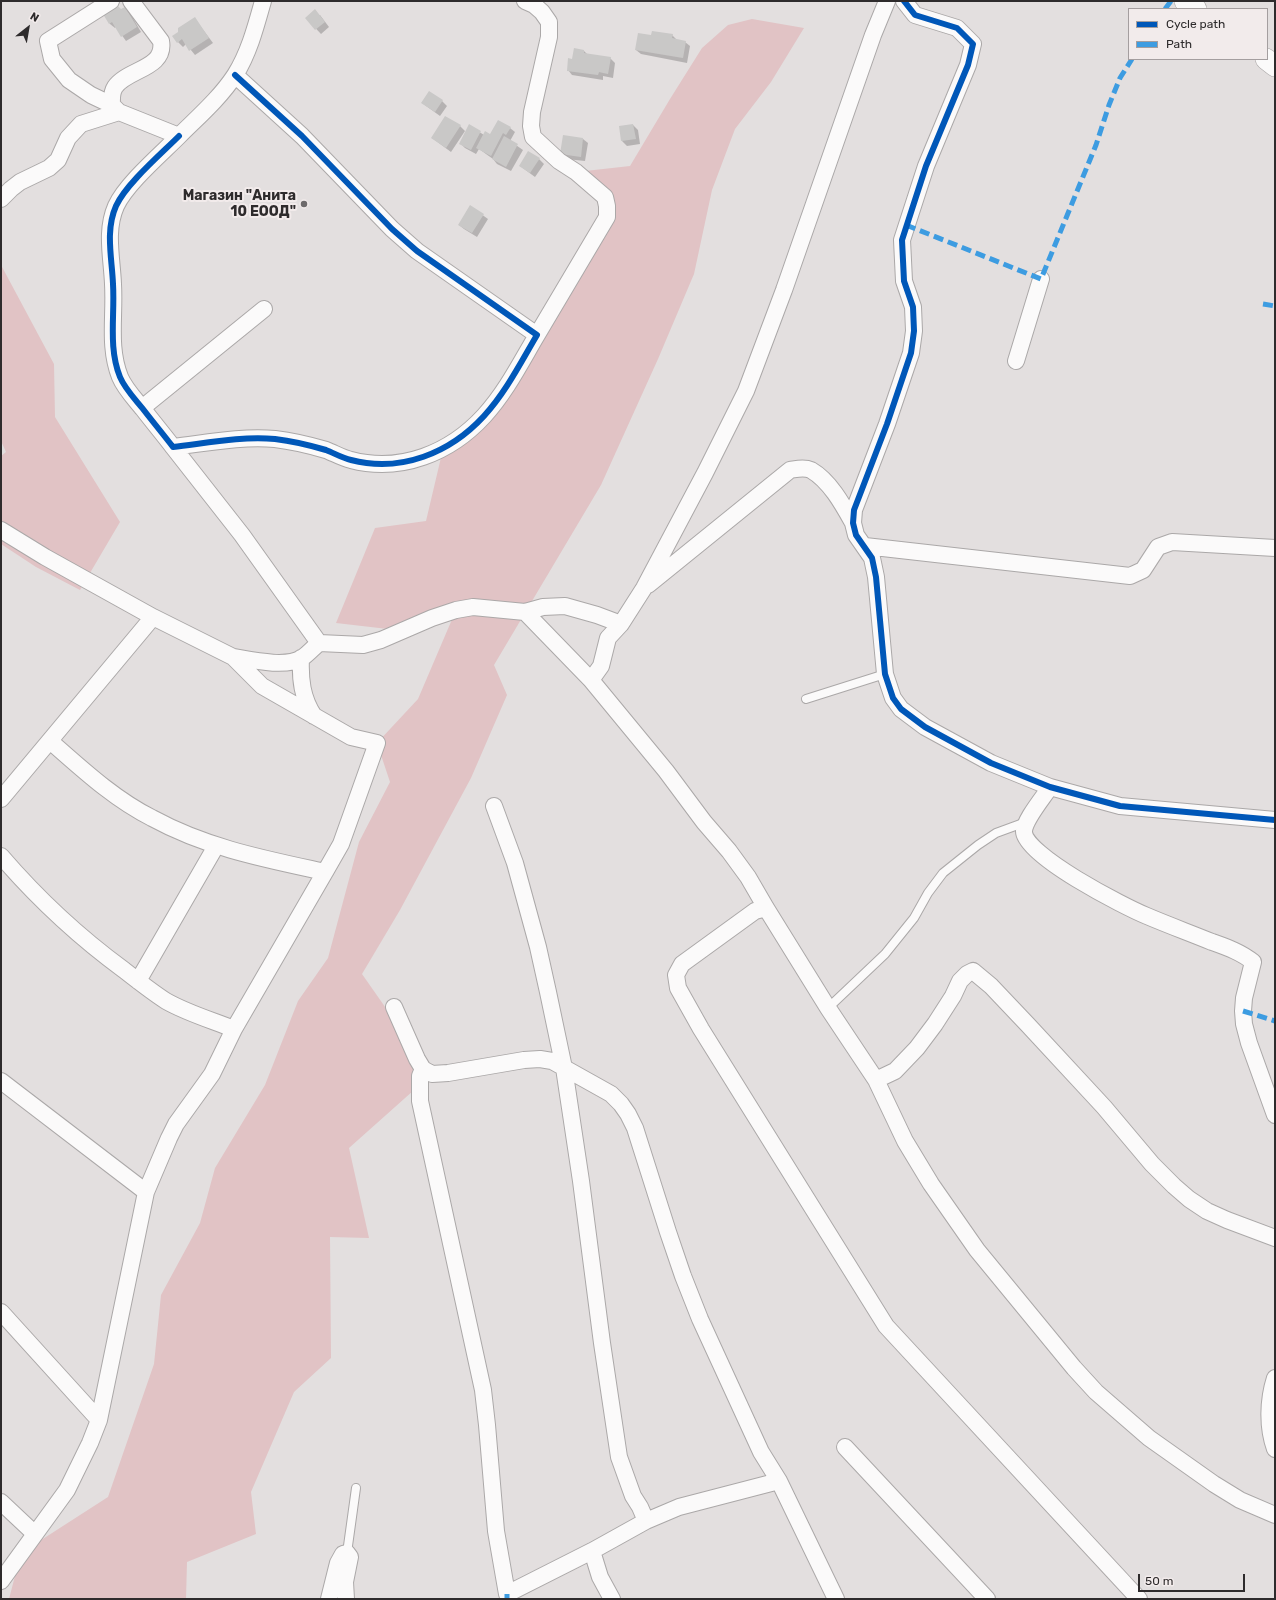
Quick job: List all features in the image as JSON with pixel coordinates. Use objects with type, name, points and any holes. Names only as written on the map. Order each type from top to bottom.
[{"type":"street","points":[[111,1],[48,41],[52,59],[69,80],[91,95],[116,109],[179,136]]},
{"type":"street","points":[[116,109],[112,95],[115,86],[154,61],[159,55],[162,47],[161,40],[131,1]]},
{"type":"street","points":[[264,1],[250,44],[235,75],[209,106],[138,178],[123,195],[116,206],[112,217],[110,232],[110,256],[113,283],[112,352],[120,378],[129,392],[242,536],[319,643]]},
{"type":"street","points":[[173,447],[255,438],[296,443],[326,450],[351,460],[370,463],[388,464],[409,462],[428,456],[459,439],[484,416],[504,390],[607,216],[605,196],[576,172],[559,161],[533,137],[531,126],[532,112],[549,37],[548,22],[542,12],[534,5],[525,1]]},
{"type":"street","points":[[591,680],[601,666],[608,638],[620,624],[644,588],[705,473],[746,391],[784,290],[870,42],[887,1]]},
{"type":"street","points":[[853,523],[854,510],[860,492],[887,424],[911,353],[914,331],[913,307],[904,281],[902,240],[926,166],[968,65],[973,44],[957,28],[915,15],[904,1]]},
{"type":"street","points":[[1185,1],[1195,8]]},
{"type":"street","points":[[235,75],[302,136],[392,230],[417,251],[537,335]]},
{"type":"street","points":[[1,199],[20,182],[49,168],[64,150],[68,138],[81,124],[116,109]]},
{"type":"street","points":[[1016,361],[1041,279]]},
{"type":"street","points":[[142,408],[264,309]]},
{"type":"street","points":[[644,588],[790,470],[800,468],[810,470],[828,486],[843,506],[853,523],[856,535],[872,558],[876,577],[886,674],[893,698],[901,709],[911,717],[925,727],[991,763],[1050,787],[1120,806],[1275,820]]},
{"type":"street","points":[[1,530],[45,557],[153,617],[233,657],[251,660],[289,663],[301,658],[319,643],[363,645],[381,640],[432,618],[456,610],[473,607],[525,612],[543,607],[565,606],[597,615],[620,624]]},
{"type":"street","points":[[865,546],[1130,576],[1143,570],[1158,547],[1172,542],[1275,548]]},
{"type":"street","points":[[525,612],[591,680],[666,771],[748,877],[828,1008],[876,1080],[905,1141],[931,1184],[977,1250],[1042,1331],[1074,1368],[1102,1397],[1149,1438],[1214,1484],[1240,1500],[1275,1515]]},
{"type":"street","points":[[1,800],[153,617]]},
{"type":"street","points":[[1,1581],[67,1490],[90,1444],[99,1420],[146,1192],[168,1138],[176,1124],[212,1074],[234,1029],[341,844],[377,743],[351,737],[262,686],[233,657]]},
{"type":"street","points":[[301,658],[300,678],[307,705],[315,717]]},
{"type":"street","points":[[50,741],[113,793],[150,818],[177,831],[216,846],[325,872]]},
{"type":"street","points":[[1050,787],[1024,831],[1026,839],[1043,857],[1099,892],[1134,910],[1229,948],[1253,962],[1244,998],[1244,1024],[1249,1043],[1275,1115]]},
{"type":"street","points":[[494,806],[515,863],[538,947],[564,1068],[582,1181],[602,1343],[619,1458],[633,1496],[646,1521]]},
{"type":"street","points":[[138,981],[216,846]]},
{"type":"street","points":[[1,856],[47,904],[96,949],[138,981],[166,1001],[180,1008],[234,1029]]},
{"type":"street","points":[[766,908],[755,910],[682,964],[676,974],[678,988],[718,1057],[886,1326],[1138,1599]]},
{"type":"street","points":[[876,1080],[895,1071],[917,1048],[953,996],[960,981],[967,974],[973,971],[991,986],[1022,1019],[1104,1107],[1152,1164],[1174,1186],[1189,1199],[1207,1211],[1275,1238]]},
{"type":"street","points":[[394,1007],[417,1059],[423,1069],[432,1074],[448,1073],[524,1060],[540,1059],[552,1061],[611,1094],[621,1104],[635,1128],[683,1276],[720,1364],[761,1452],[779,1481],[836,1599]]},
{"type":"street","points":[[423,1069],[420,1081],[420,1100],[476,1356],[482,1390],[487,1425],[496,1531],[507,1594],[592,1551],[646,1521],[679,1507],[779,1481]]},
{"type":"street","points":[[1,1081],[146,1192]]},
{"type":"street","points":[[1,1312],[99,1420]]},
{"type":"street","points":[[1275,1378],[1269,1410],[1270,1435],[1275,1449]]},
{"type":"street","points":[[845,1447],[987,1599]]},
{"type":"street","points":[[1,1502],[35,1534]]},
{"type":"street","points":[[592,1551],[600,1577],[612,1599]]},
{"type":"street","points":[[329,1599],[338,1563],[342,1554],[347,1553],[350,1557],[345,1582],[346,1599]]},
{"type":"lane","points":[[806,699],[886,674]]},
{"type":"lane","points":[[828,1008],[885,954],[914,918],[928,893],[943,874],[978,845],[996,833],[1028,822]]},
{"type":"lane","points":[[347,1553],[356,1488]]},
{"type":"shaded area","points":[[752,19],[804,28],[771,82],[735,129],[712,190],[694,274],[658,359],[601,485],[494,665],[507,695],[471,778],[400,910],[362,974],[432,1074],[349,1148],[369,1238],[330,1237],[331,1358],[294,1392],[251,1492],[256,1534],[187,1562],[186,1599],[9,1599],[21,1553],[108,1497],[154,1364],[161,1295],[200,1223],[215,1168],[265,1085],[298,1001],[328,958],[359,842],[390,782],[377,743],[418,699],[456,610],[405,631],[336,623],[375,528],[426,521],[443,449],[484,416],[607,206],[576,172],[630,166],[702,48],[728,25]]},
{"type":"shaded area","points":[[1,265],[54,364],[55,417],[120,522],[80,590],[36,567],[1,544],[1,456],[6,452],[1,441]]},
{"type":"building","points":[[118,6],[121,9],[125,7],[137,27],[121,37],[112,22],[109,24],[103,14]]},
{"type":"building","points":[[315,9],[325,22],[315,30],[305,18]]},
{"type":"building","points":[[195,17],[209,38],[189,51],[182,39],[177,43],[172,36],[178,32],[178,28]]},
{"type":"building","points":[[652,31],[673,34],[672,38],[686,41],[683,58],[635,50],[638,33],[651,35]]},
{"type":"building","points":[[574,48],[584,50],[584,53],[611,57],[608,74],[599,72],[598,75],[567,71],[568,58],[572,59]]},
{"type":"building","points":[[429,91],[443,100],[435,112],[421,103]]},
{"type":"building","points":[[445,116],[461,125],[446,148],[431,138]]},
{"type":"building","points":[[498,120],[511,127],[506,135],[503,133],[491,156],[476,148],[485,131],[490,134]]},
{"type":"building","points":[[469,124],[481,131],[471,150],[459,144]]},
{"type":"building","points":[[633,124],[636,139],[621,141],[619,126]]},
{"type":"building","points":[[563,135],[583,138],[581,157],[560,154]]},
{"type":"building","points":[[504,136],[518,144],[506,167],[492,159]]},
{"type":"building","points":[[528,151],[540,158],[530,173],[519,166]]},
{"type":"building","points":[[470,205],[484,214],[472,233],[458,225]]},
{"type":"marked path","points":[[1166,8],[1171,1]]},
{"type":"marked path","points":[[906,225],[1041,279],[1096,145],[1109,105],[1120,78],[1131,60]]},
{"type":"marked path","points":[[1263,304],[1275,306]]},
{"type":"marked path","points":[[1243,1011],[1275,1021]]},
{"type":"marked path","points":[[507,1594],[507,1599]]},
{"type":"cycle path","points":[[904,1],[915,15],[957,28],[973,44],[968,65],[926,166],[902,240],[904,281],[913,307],[914,331],[911,353],[887,424],[854,510],[853,523],[856,535],[872,558],[876,577],[885,674],[893,698],[901,709],[925,727],[991,763],[1050,787],[1120,806],[1275,820]]},
{"type":"cycle path","points":[[179,136],[144,170],[121,197],[113,215],[110,235],[113,296],[113,343],[116,366],[127,390],[173,447],[237,439],[275,439],[320,448],[351,460],[388,464],[406,462],[424,457],[440,450],[471,429],[484,416],[506,387],[537,335],[417,251],[392,229],[302,136],[235,75]]},
{"type":"place","name":"Магазин \"Анита 10 ЕООД\"","points":[[304,204]]}]
